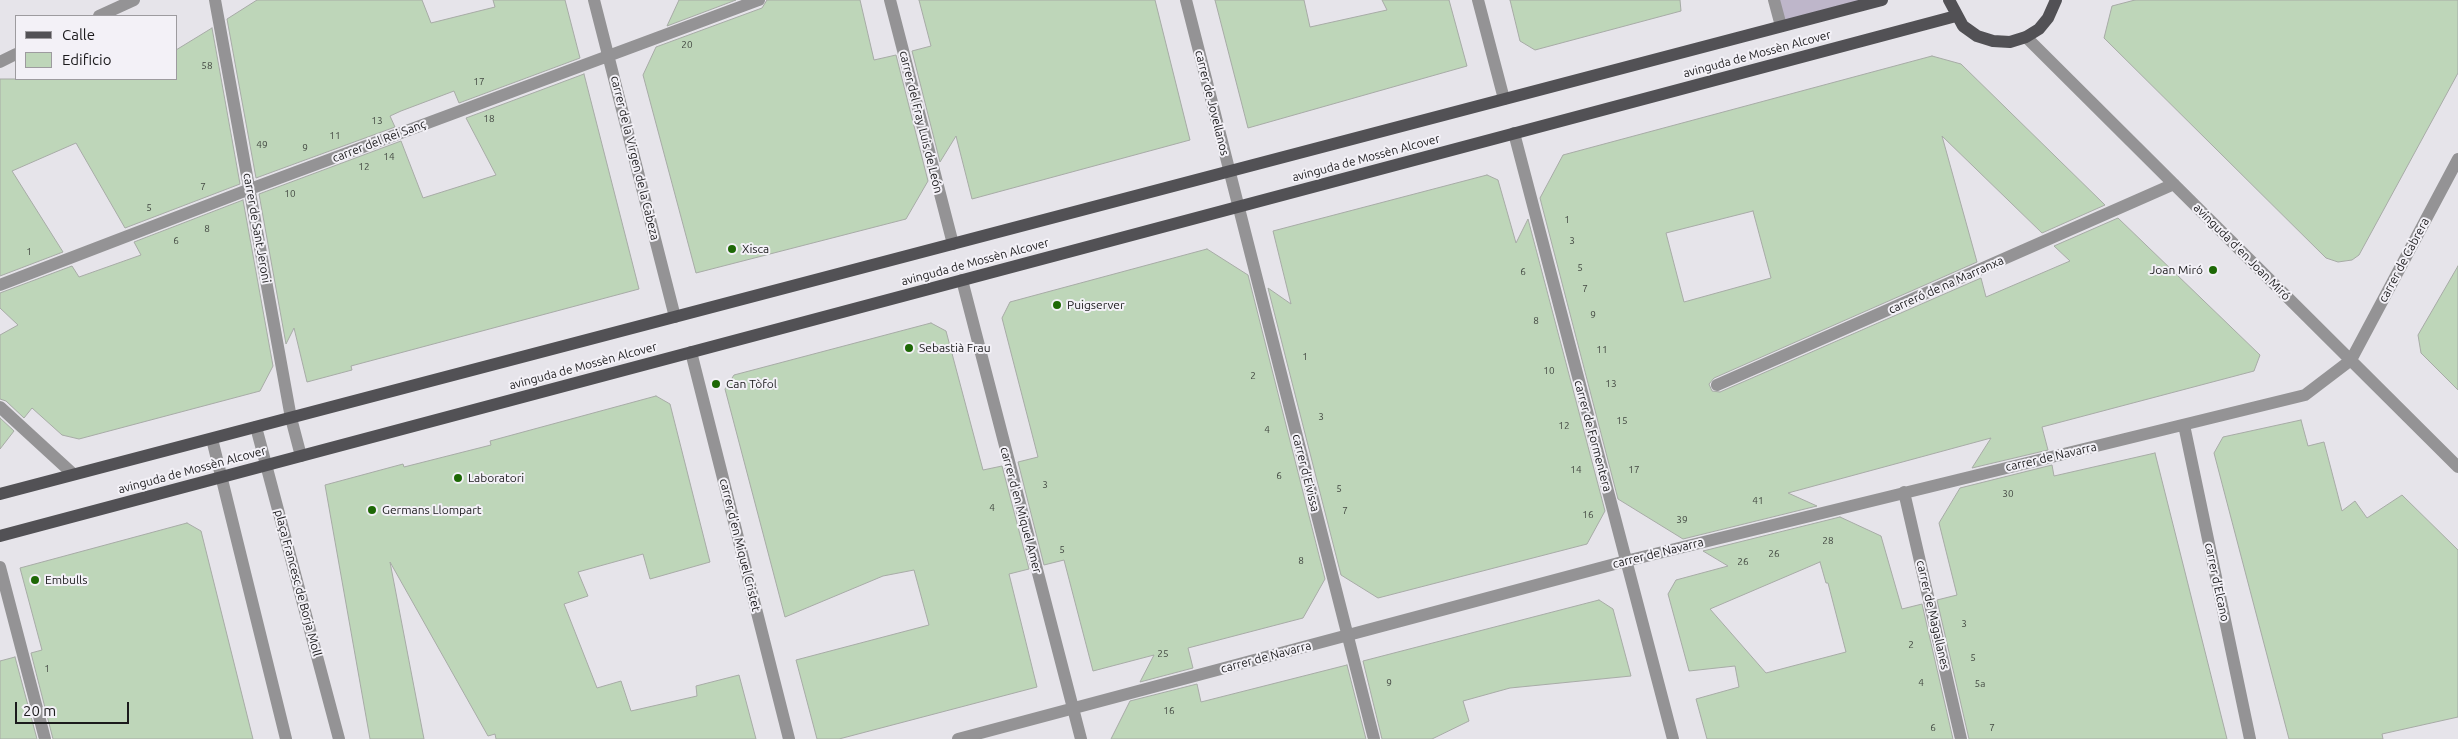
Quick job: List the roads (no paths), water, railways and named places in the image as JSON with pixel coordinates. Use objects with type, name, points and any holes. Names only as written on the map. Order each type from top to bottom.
[{"type":"main road","name":"avinguda de Mossèn Alcover","points":[[0,494],[1882,0]]},
{"type":"main road","points":[[1949,0],[1963,26],[1977,36],[1993,41],[2010,42],[2026,37],[2039,29],[2048,18],[2056,0]]},
{"type":"main road","name":"avinguda de Mossèn Alcover","points":[[0,536],[1956,16]]},
{"type":"street","points":[[101,15],[134,0]]},
{"type":"street","name":"carrer de Sant Jeroni","points":[[215,0],[291,418],[301,456]]},
{"type":"street","name":"carrer de la Virgen de la Cabeza","points":[[594,0],[675,317]]},
{"type":"street","name":"carrer del Rei Sanç","points":[[0,285],[608,54],[759,0]]},
{"type":"street","name":"carrer del Fray Luis de León","points":[[890,0],[953,244]]},
{"type":"street","name":"carrer de Jovellanos","points":[[1186,0],[1238,206]]},
{"type":"street","points":[[1478,0],[1504,99]]},
{"type":"street","points":[[1774,0],[1781,26]]},
{"type":"street","name":"avinguda d'en Joan Miró","points":[[2026,37],[2458,467]]},
{"type":"street","points":[[0,62],[15,54]]},
{"type":"street","name":"carrer de Formentera","points":[[1514,133],[1673,739]]},
{"type":"street","name":"carrer de Cabrera","points":[[2350,360],[2458,159]]},
{"type":"street","name":"carreró de na Marranxa","points":[[1717,385],[2174,184]]},
{"type":"street","name":"carrer d'Eivissa","points":[[1238,206],[1374,739]]},
{"type":"street","name":"carrer d'en Miquel Amer","points":[[962,280],[1081,739]]},
{"type":"street","name":"carrer d'en Miquel Cristet","points":[[691,352],[789,739]]},
{"type":"street","name":"carrer de Navarra","points":[[958,739],[1626,561],[2305,395],[2350,360]]},
{"type":"street","points":[[0,407],[73,474]]},
{"type":"street","name":"carrer d'Elcano","points":[[2184,425],[2250,739]]},
{"type":"street","name":"plaça Francesc de Borja Moll","points":[[256,427],[339,739]]},
{"type":"street","points":[[212,439],[286,739]]},
{"type":"street","name":"carrer de Magallanes","points":[[1904,492],[1961,739]]},
{"type":"street","points":[[0,567],[45,739]]},
{"type":"place","name":"Xisca","points":[[732,249]]},
{"type":"place","name":"Joan Miró","points":[[2213,270]]},
{"type":"place","name":"Puigserver","points":[[1057,305]]},
{"type":"place","name":"Sebastià Frau","points":[[909,348]]},
{"type":"place","name":"Can Tòfol","points":[[716,384]]},
{"type":"place","name":"Laboratori","points":[[458,478]]},
{"type":"place","name":"Germans Llompart","points":[[372,510]]},
{"type":"place","name":"Embulls","points":[[35,580]]}]
